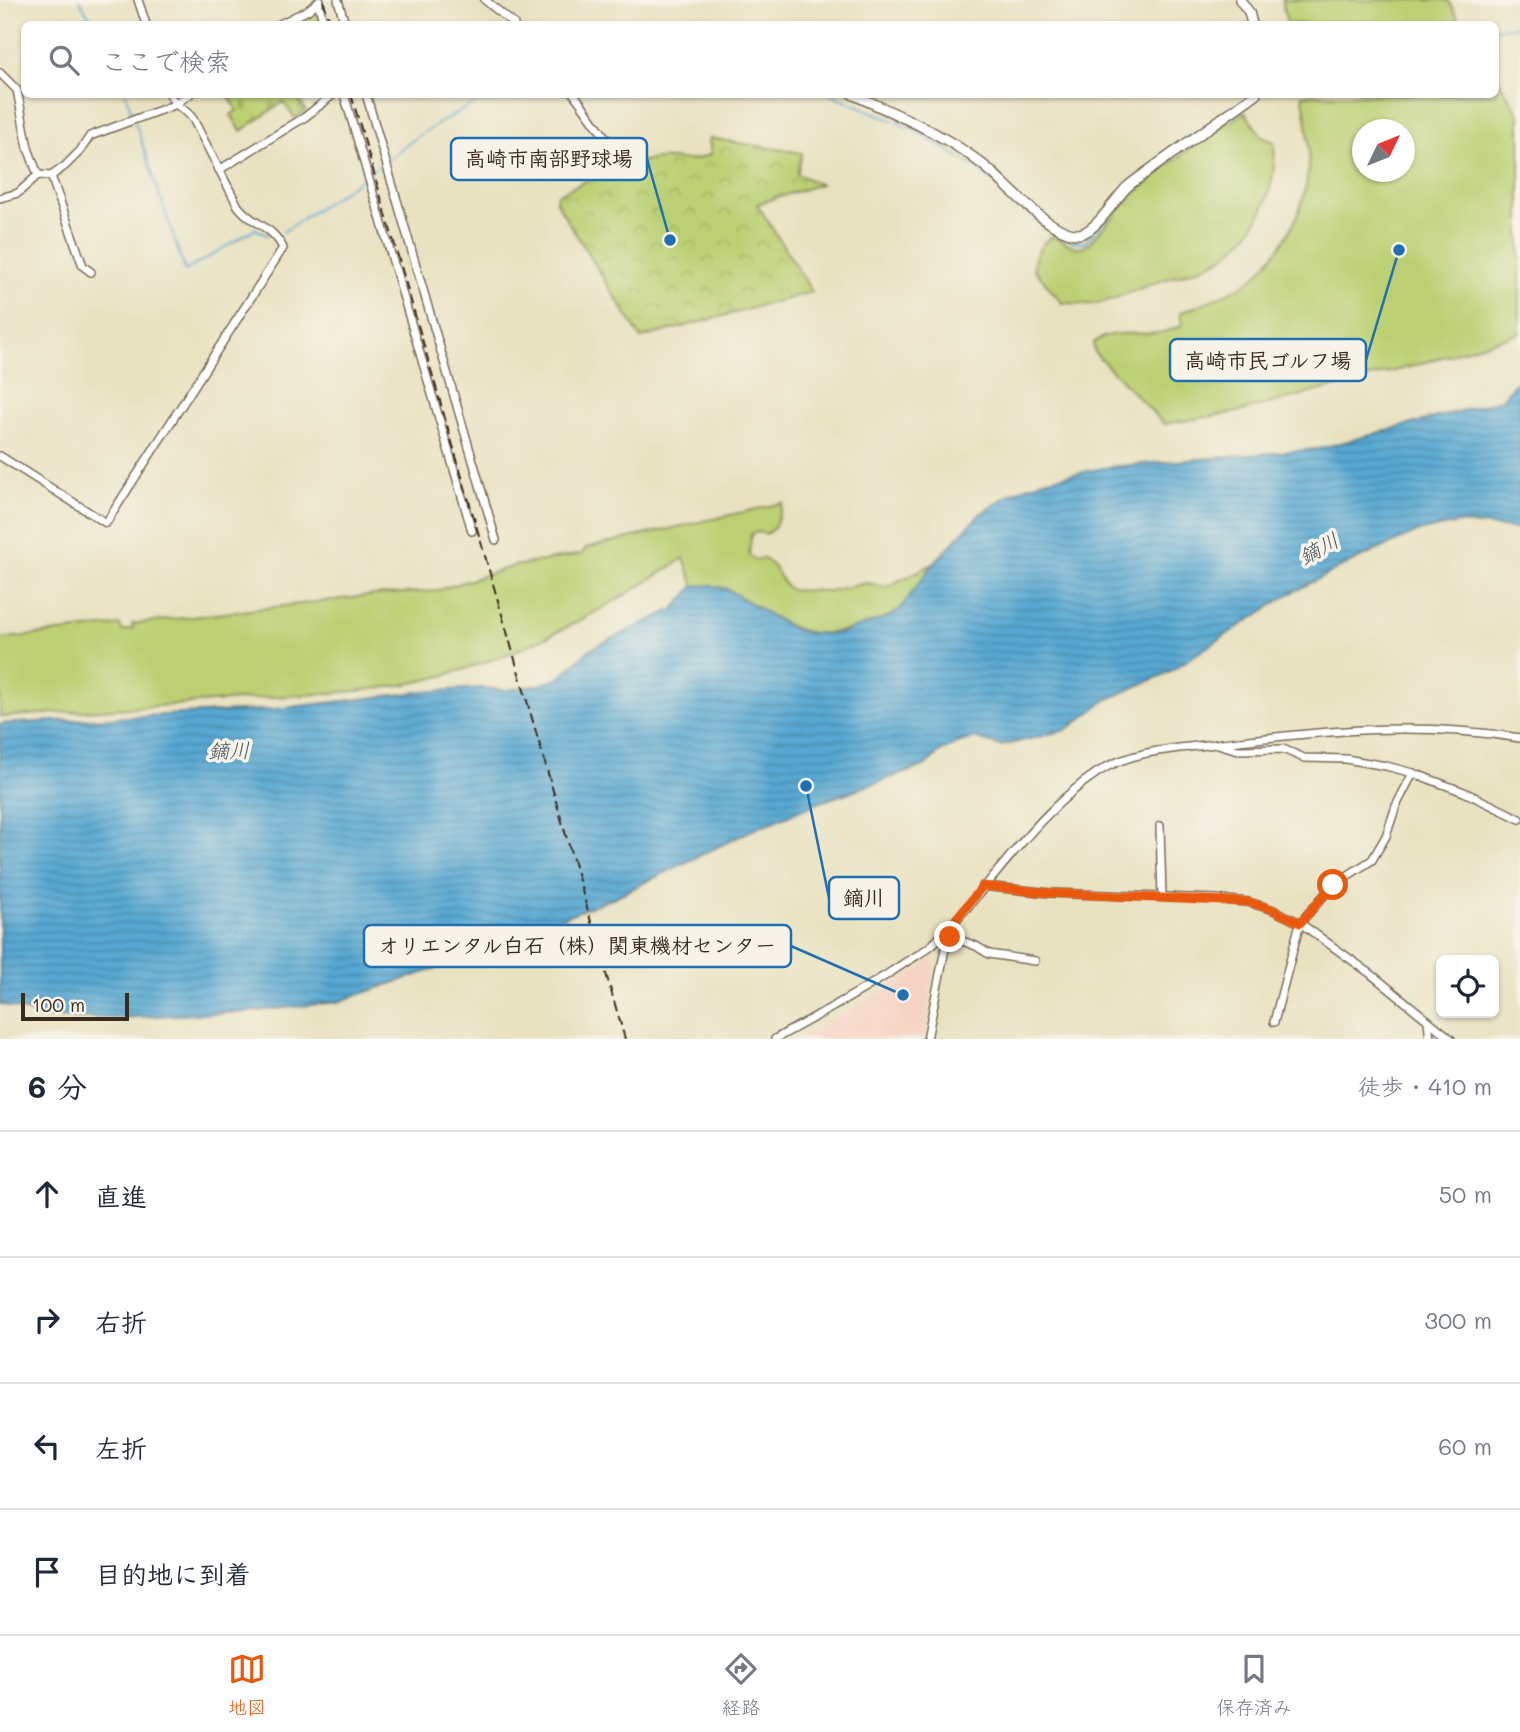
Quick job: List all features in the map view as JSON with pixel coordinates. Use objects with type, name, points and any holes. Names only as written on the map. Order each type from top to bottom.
[{"type":"street","points":[[138,0],[145,21]]},
{"type":"street","points":[[338,0],[344,21]]},
{"type":"street","points":[[485,0],[510,21]]},
{"type":"street","points":[[1240,0],[1249,12],[1251,21]]},
{"type":"street","points":[[285,21],[318,1],[323,21]]},
{"type":"street","points":[[0,73],[17,90],[28,148],[38,175]]},
{"type":"street","points":[[0,456],[106,523],[283,248],[272,230],[242,212],[193,119],[189,113],[174,105],[171,98]]},
{"type":"street","points":[[0,198],[18,193],[38,175],[51,176],[74,159],[90,136],[174,105],[184,98]]},
{"type":"street","points":[[219,170],[291,126],[329,98]]},
{"type":"street","points":[[345,98],[472,531]]},
{"type":"street","points":[[367,98],[496,540]]},
{"type":"street","points":[[577,98],[624,163]]},
{"type":"street","points":[[861,98],[911,120],[943,139],[986,167],[1027,206],[1063,230],[1078,234],[1091,229],[1127,187],[1250,98]]},
{"type":"street","points":[[51,176],[83,266],[91,272]]},
{"type":"street","points":[[775,1039],[881,979],[946,935],[983,886],[1067,797],[1106,767],[1160,751],[1293,734],[1359,729],[1434,729],[1520,738]]},
{"type":"street","points":[[1217,744],[1238,750],[1283,749],[1304,758],[1346,759],[1413,772],[1464,792],[1520,820]]},
{"type":"street","points":[[1273,1022],[1300,923],[1333,885],[1371,860],[1385,836],[1413,772]]},
{"type":"street","points":[[1160,826],[1162,897]]},
{"type":"street","points":[[983,886],[1050,893],[1248,902],[1271,909],[1300,923],[1371,974],[1451,1039]]},
{"type":"street","points":[[946,935],[989,954],[1035,961]]},
{"type":"street","points":[[927,1039],[946,935]]},
{"type":"street","points":[[1428,1021],[1430,1039]]},
{"type":"shaded area","points":[[934,958],[925,1039],[799,1039],[908,976]]},
{"type":"green space","points":[[1282,0],[1448,0],[1459,21],[1286,21]]},
{"type":"green space","points":[[313,12],[317,14],[319,21],[296,21]]},
{"type":"green space","points":[[1499,80],[1520,116],[1520,333],[1413,366],[1238,412],[1164,424],[1095,353],[1093,344],[1106,336],[1158,333],[1180,327],[1180,313],[1224,295],[1253,278],[1278,249],[1298,213],[1308,175],[1308,135],[1303,98],[1499,98]]},
{"type":"green space","points":[[230,98],[298,98],[306,111],[295,118],[283,102],[241,131],[231,115],[237,110]]},
{"type":"green space","points":[[1245,112],[1262,137],[1274,142],[1274,159],[1273,177],[1262,210],[1243,239],[1216,261],[1194,271],[1094,304],[1062,303],[1034,269],[1036,255],[1047,240],[1050,237],[1055,238],[1077,247],[1088,244],[1149,182],[1216,130]]},
{"type":"green space","points":[[709,138],[802,153],[797,174],[820,184],[757,204],[812,292],[641,338],[564,215],[556,201],[557,195],[631,164],[657,159],[689,160],[711,154]]},
{"type":"green space","points":[[783,503],[775,527],[767,534],[751,534],[749,555],[755,560],[763,558],[769,562],[791,590],[829,591],[867,583],[886,587],[933,564],[910,597],[894,613],[840,632],[805,631],[781,621],[733,593],[715,587],[694,586],[684,558],[567,627],[475,666],[422,681],[338,693],[0,717],[0,639],[120,625],[122,631],[133,629],[132,624],[375,595],[435,591],[514,566],[582,554],[586,548]]},
{"type":"water","points":[[1516,382],[1520,383],[1520,529],[1458,523],[1417,532],[1291,593],[1167,673],[1106,700],[1066,730],[1001,746],[974,738],[960,742],[940,752],[924,766],[818,803],[750,831],[615,897],[554,921],[551,926],[527,938],[337,1002],[247,1012],[111,1018],[46,1017],[0,1004],[0,724],[275,709],[420,692],[482,688],[506,690],[540,685],[559,678],[590,649],[674,609],[694,586],[710,585],[727,589],[793,629],[810,633],[840,633],[888,617],[900,609],[933,564],[980,514],[1012,493],[1044,480],[1108,467],[1318,449],[1501,400]]},
{"type":"waterway","points":[[80,0],[91,21]]},
{"type":"waterway","points":[[1499,28],[1520,25]]},
{"type":"waterway","points":[[127,98],[133,117]]},
{"type":"waterway","points":[[387,160],[418,136],[482,98]]},
{"type":"waterway","points":[[839,98],[913,129],[982,171],[1037,219]]},
{"type":"waterway","points":[[1233,116],[1241,111]]},
{"type":"waterway","points":[[135,122],[185,271],[255,229],[268,235]]},
{"type":"waterway","points":[[370,172],[382,163]]},
{"type":"waterway","points":[[1059,233],[1071,241],[1085,242],[1131,192],[1154,172]]},
{"type":"waterway","points":[[283,232],[366,176]]},
{"type":"railway","points":[[323,0],[330,21]]},
{"type":"railway","points":[[352,98],[625,1039]]},
{"type":"place","name":"高崎市南部野球場","points":[[670,240]]},
{"type":"place","name":"高崎市民ゴルフ場","points":[[1399,250]]},
{"type":"place","name":"鏑川","points":[[806,786]]},
{"type":"place","name":"オリエンタル白石（株）関東機材センター","points":[[903,995]]},
{"type":"route","points":[[950,937],[957,918],[983,886],[1050,893],[1248,902],[1271,909],[1300,923],[1333,885]]}]
